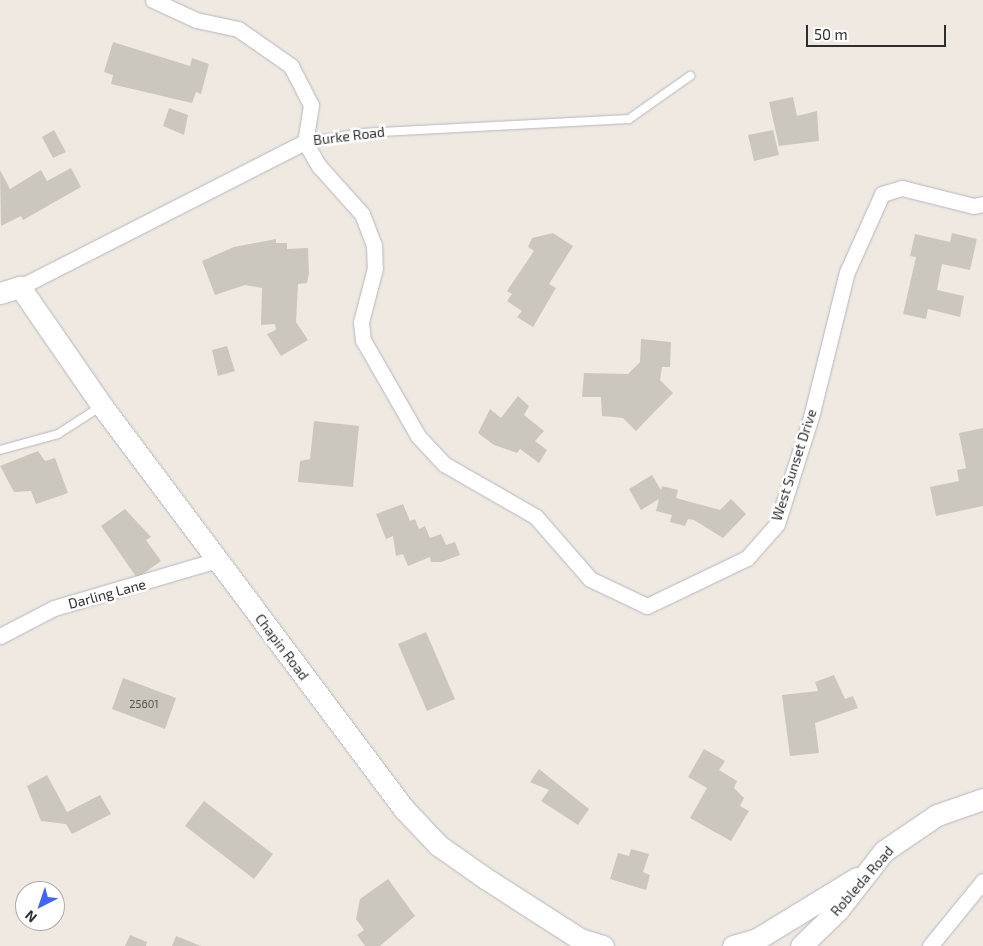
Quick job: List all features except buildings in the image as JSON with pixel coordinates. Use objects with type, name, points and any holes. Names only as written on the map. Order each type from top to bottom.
[{"type":"street","points":[[153,0],[196,20],[238,29],[292,66],[311,105],[305,142]]},
{"type":"street","name":"West Sunset Drive","points":[[305,142],[319,166],[362,214],[374,245],[375,268],[361,322],[363,340],[418,436],[444,464],[536,517],[590,579],[647,606],[747,558],[776,524],[811,417],[848,272],[882,194],[902,188],[974,206],[983,204]]},
{"type":"street","name":"Burke Road","points":[[0,293],[20,286],[305,142]]},
{"type":"street","name":"Chapin Road","points":[[20,286],[102,406],[404,809],[438,845],[580,939],[604,946]]},
{"type":"street","name":"Darling Lane","points":[[0,636],[54,608],[217,560]]},
{"type":"street","name":"Robleda Road","points":[[801,946],[884,851],[924,823],[983,799]]},
{"type":"street","points":[[733,946],[757,939],[866,873]]},
{"type":"street","points":[[930,946],[983,881]]},
{"type":"lane","name":"Burke Road","points":[[305,142],[362,133],[629,119],[690,76]]},
{"type":"lane","points":[[0,450],[58,434],[102,406]]}]
